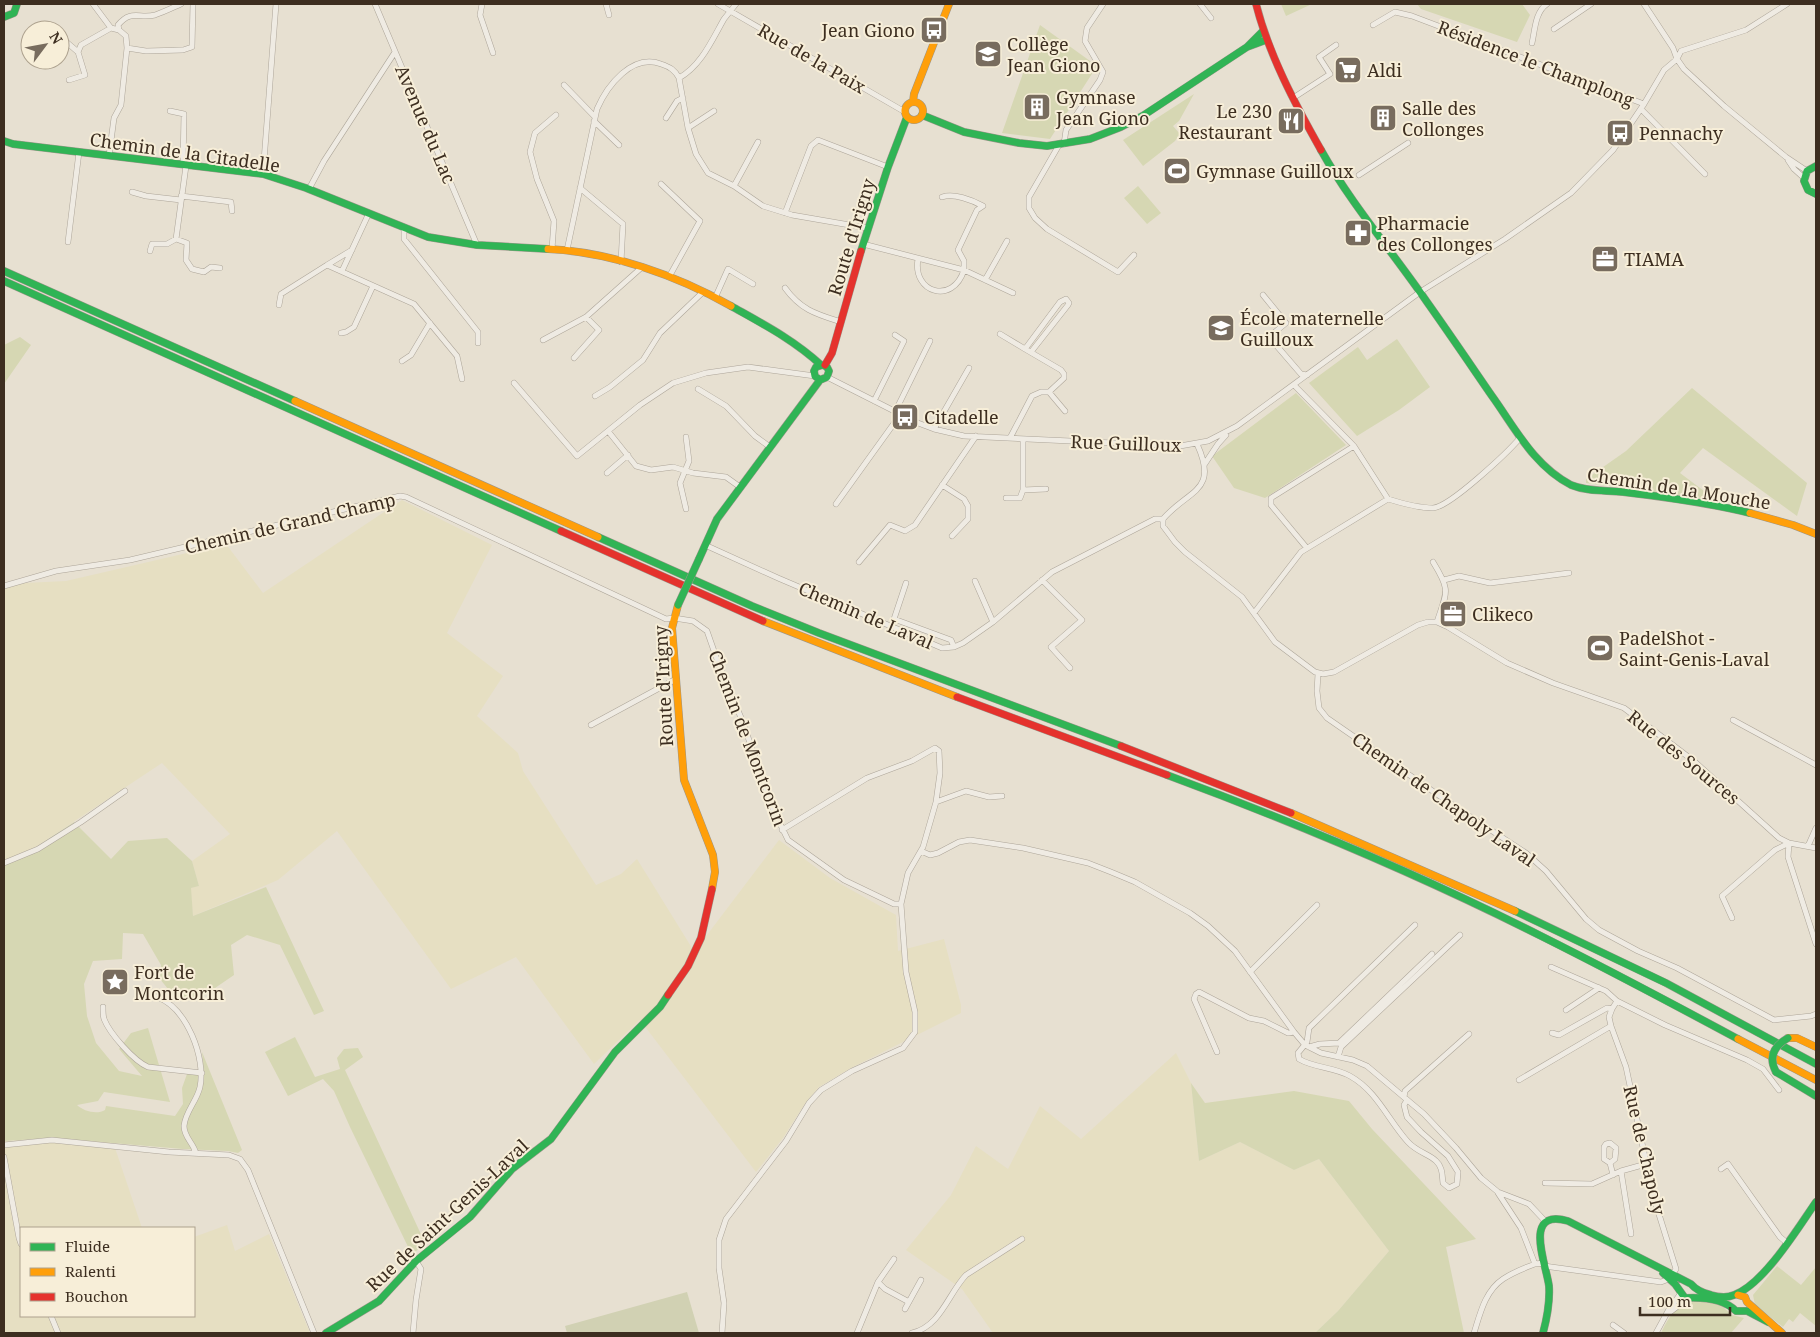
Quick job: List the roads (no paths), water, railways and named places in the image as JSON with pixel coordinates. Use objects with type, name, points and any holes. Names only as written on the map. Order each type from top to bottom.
[{"type":"main road","points":[[5,18],[14,12],[18,4]]},
{"type":"main road","points":[[922,115],[915,120],[906,115],[907,106],[913,102],[914,94],[949,4]]},
{"type":"main road","name":"Chemin de la Mouche","points":[[1256,4],[1266,40],[1293,98],[1320,150],[1348,195],[1420,292],[1520,438],[1546,469],[1572,485],[1589,490],[1615,490],[1767,516],[1816,534]]},
{"type":"main road","points":[[922,115],[964,132],[1019,143],[1047,146],[1090,139],[1121,127],[1144,115],[1247,47],[1263,31]]},
{"type":"main road","points":[[1247,47],[1266,40]]},
{"type":"main road","points":[[913,102],[922,107],[922,115]]},
{"type":"main road","name":"Route d'Irigny","points":[[701,938],[707,917],[714,872],[709,846],[684,780],[672,628],[674,618],[678,605],[717,519],[821,378],[815,369],[823,365],[832,353],[867,228],[906,115]]},
{"type":"main road","name":"Chemin de la Citadelle","points":[[4,141],[13,144],[263,174],[309,189],[428,237],[477,245],[567,250],[599,256],[669,276],[703,292],[784,335],[823,365]]},
{"type":"main road","points":[[1815,195],[1806,188],[1805,175],[1816,166]]},
{"type":"main road","points":[[4,265],[12,274]]},
{"type":"main road","points":[[4,271],[752,606],[854,647],[1187,772],[1291,813],[1434,874],[1618,959],[1816,1064]]},
{"type":"main road","points":[[4,282],[738,611],[911,680],[1285,821],[1430,883],[1583,957],[1816,1080]]},
{"type":"main road","points":[[4,288],[13,292],[22,290]]},
{"type":"main road","points":[[821,378],[829,371],[823,365]]},
{"type":"main road","name":"Rue de Saint-Genis-Laval","points":[[326,1333],[379,1301],[416,1261],[470,1217],[512,1169],[551,1139],[615,1052],[660,1008],[675,989],[701,938]]},
{"type":"main road","points":[[1816,1047],[1798,1038],[1788,1038],[1777,1044],[1772,1053],[1773,1067],[1776,1072],[1816,1096]]},
{"type":"main road","points":[[1730,1305],[1730,1300],[1748,1288],[1761,1274],[1816,1202]]},
{"type":"main road","points":[[1543,1333],[1547,1318],[1549,1288],[1538,1237],[1541,1227],[1546,1222],[1557,1218],[1568,1220],[1596,1234],[1689,1284],[1702,1293],[1722,1297],[1743,1296],[1768,1322],[1782,1333]]},
{"type":"main road","points":[[1743,1310],[1761,1274]]},
{"type":"main road","points":[[1672,1276],[1683,1297],[1705,1298],[1730,1305],[1736,1311],[1743,1310],[1768,1322]]},
{"type":"main road","points":[[1680,1292],[1682,1286],[1689,1284]]},
{"type":"main road","points":[[1690,1298],[1695,1289]]},
{"type":"street","points":[[93,4],[111,28],[119,30],[126,36],[127,48],[121,105],[114,118],[109,156]]},
{"type":"street","points":[[119,30],[118,25],[125,17],[136,15],[153,16],[181,4]]},
{"type":"street","points":[[127,48],[146,51],[183,50],[192,47],[192,4]]},
{"type":"street","points":[[263,174],[276,4]]},
{"type":"street","name":"Avenue du Lac","points":[[375,4],[477,245]]},
{"type":"street","points":[[482,4],[480,15],[494,53]]},
{"type":"street","points":[[606,4],[608,15]]},
{"type":"street","name":"Rue de la Paix","points":[[718,4],[906,115]]},
{"type":"street","points":[[679,78],[688,73],[701,57],[726,16],[736,4]]},
{"type":"street","points":[[1103,4],[1087,28],[1085,41],[1103,72],[1100,80],[1066,130],[1062,145],[1029,197],[1029,208],[1035,218],[1047,229],[1118,272],[1134,255]]},
{"type":"street","points":[[1200,4],[1211,18]]},
{"type":"street","points":[[1532,43],[1538,13],[1547,4]]},
{"type":"street","points":[[1554,29],[1590,4]]},
{"type":"street","points":[[1644,4],[1673,48],[1677,59],[1684,69],[1703,88],[1786,157],[1794,170],[1805,175]]},
{"type":"street","name":"Rue Guilloux","points":[[514,383],[576,456],[640,405],[673,383],[706,373],[748,367],[821,378],[934,429],[976,436],[1023,439],[1180,446],[1197,444],[1229,431],[1420,292],[1508,238],[1572,193],[1613,150],[1664,70],[1677,59],[1682,51],[1746,30],[1786,4]]},
{"type":"street","name":"Résidence le Champlong","points":[[1373,25],[1395,12],[1412,16],[1642,107]]},
{"type":"street","points":[[78,52],[81,45],[111,28]]},
{"type":"street","points":[[69,80],[85,75],[78,52],[70,45]]},
{"type":"street","points":[[1293,98],[1330,74],[1319,57],[1336,46]]},
{"type":"street","points":[[309,189],[324,161],[395,52]]},
{"type":"street","points":[[567,250],[595,119],[601,100],[623,73],[642,62],[658,62],[676,72],[679,78],[688,128],[696,154],[708,173],[734,186],[764,206],[785,213],[867,228]]},
{"type":"street","points":[[564,86],[619,144]]},
{"type":"street","points":[[666,118],[677,101],[683,98]]},
{"type":"street","points":[[1642,107],[1705,174]]},
{"type":"street","points":[[150,251],[152,244],[168,244],[176,238],[184,165],[184,114],[170,111]]},
{"type":"street","points":[[688,128],[714,111]]},
{"type":"street","points":[[552,249],[554,221],[537,179],[530,152],[535,133],[556,115]]},
{"type":"street","points":[[785,213],[811,146],[818,140],[888,167]]},
{"type":"street","points":[[734,186],[758,142]]},
{"type":"street","points":[[1359,174],[1408,143]]},
{"type":"street","points":[[68,242],[79,152]]},
{"type":"street","points":[[661,184],[700,221],[669,276]]},
{"type":"street","points":[[580,188],[623,224],[620,262]]},
{"type":"street","points":[[132,192],[146,196],[231,202],[232,211]]},
{"type":"street","points":[[918,259],[917,270],[920,279],[926,286],[935,290],[945,290],[956,286],[961,280],[964,261],[958,250],[977,210],[982,206],[975,202],[949,195],[942,198]]},
{"type":"street","points":[[342,271],[369,213]]},
{"type":"street","points":[[404,227],[404,239],[478,332],[478,343]]},
{"type":"street","points":[[176,238],[187,242],[186,260],[192,269],[204,272],[211,266],[220,268]]},
{"type":"street","points":[[986,280],[1007,240]]},
{"type":"street","points":[[863,244],[964,270],[1013,293]]},
{"type":"street","points":[[279,304],[281,294],[352,249]]},
{"type":"street","points":[[327,265],[414,304],[457,356],[462,378]]},
{"type":"street","points":[[544,340],[586,317],[641,268]]},
{"type":"street","points":[[715,298],[728,269],[753,284]]},
{"type":"street","points":[[341,332],[346,332],[354,327],[373,286]]},
{"type":"street","points":[[786,288],[792,298],[813,314],[841,322]]},
{"type":"street","points":[[595,396],[610,387],[643,360],[660,333],[703,292]]},
{"type":"street","points":[[1263,295],[1286,323],[1269,336],[1300,374],[1308,375]]},
{"type":"street","points":[[1025,349],[1060,302],[1068,300],[1068,305],[1031,352]]},
{"type":"street","points":[[574,358],[599,330],[586,317]]},
{"type":"street","points":[[402,361],[411,354],[430,323]]},
{"type":"street","points":[[1000,334],[1061,370],[1064,374],[1064,378],[1049,392],[1040,392],[1032,396],[1010,438]]},
{"type":"street","points":[[874,401],[904,341],[895,335]]},
{"type":"street","points":[[836,504],[898,414],[930,341]]},
{"type":"street","points":[[934,429],[968,368]]},
{"type":"street","points":[[1294,385],[1354,446],[1388,499]]},
{"type":"street","points":[[698,389],[726,406],[755,436],[770,447]]},
{"type":"street","points":[[1049,392],[1065,411]]},
{"type":"street","points":[[608,431],[636,466],[651,470],[673,467],[685,471],[726,477],[740,487]]},
{"type":"street","name":"Chemin de Laval","points":[[705,544],[778,578],[942,648],[954,647],[964,643],[993,622],[1052,572],[1155,520],[1163,520],[1201,485],[1205,477],[1204,465],[1229,431]]},
{"type":"street","points":[[859,562],[890,525],[905,531],[915,525],[976,436]]},
{"type":"street","points":[[686,437],[688,461],[680,483],[686,509]]},
{"type":"street","points":[[1254,613],[1293,560],[1306,547],[1388,499],[1433,508],[1444,504],[1472,483],[1520,438]]},
{"type":"street","points":[[1006,498],[1020,498],[1023,490],[1023,439]]},
{"type":"street","points":[[1197,444],[1204,465]]},
{"type":"street","points":[[1306,547],[1271,505],[1271,498],[1354,446]]},
{"type":"street","points":[[607,473],[628,455]]},
{"type":"street","points":[[942,485],[964,499],[968,506],[968,519],[952,536]]},
{"type":"street","points":[[1023,490],[1046,490]]},
{"type":"street","name":"Chemin de Grand Champ","points":[[4,586],[56,571],[130,560],[400,496],[406,497],[666,619],[674,618]]},
{"type":"street","points":[[1163,520],[1163,526],[1180,548],[1238,594],[1275,642],[1302,664],[1318,674],[1334,672],[1418,625],[1437,622],[1447,592],[1444,580],[1433,562]]},
{"type":"street","points":[[1444,580],[1459,576],[1490,583],[1569,573]]},
{"type":"street","points":[[1042,580],[1082,620],[1051,646],[1070,668]]},
{"type":"street","points":[[975,581],[993,622]]},
{"type":"street","points":[[906,583],[894,619],[950,640],[954,647]]},
{"type":"street","name":"Chemin de Montcorin","points":[[674,618],[693,621],[707,631],[782,830],[788,840],[844,880],[894,904],[902,904]]},
{"type":"street","name":"Rue des Sources","points":[[1437,622],[1508,663],[1553,683],[1624,708],[1696,762],[1788,844]]},
{"type":"street","name":"Chemin de Chapoly Laval","points":[[1318,674],[1319,708],[1328,718],[1460,810],[1526,853],[1546,871],[1586,919],[1599,930],[1638,951],[1678,968],[1774,1020],[1816,1014]]},
{"type":"street","points":[[591,725],[676,679]]},
{"type":"street","points":[[1733,720],[1816,765]]},
{"type":"street","points":[[722,1333],[724,1303],[719,1268],[719,1240],[726,1219],[786,1141],[809,1103],[821,1090],[852,1071],[903,1048],[915,1032],[915,1012],[906,972],[902,904],[908,873],[920,851],[936,802],[940,773],[939,751],[935,748],[912,761],[867,778],[782,830]]},
{"type":"street","points":[[4,862],[38,848],[81,822],[125,791]]},
{"type":"street","points":[[936,802],[966,791],[989,797],[1002,796]]},
{"type":"street","points":[[1808,846],[1816,828]]},
{"type":"street","points":[[920,851],[930,855],[959,842],[970,840],[1024,848],[1088,863],[1135,882],[1190,913],[1235,951],[1294,1032],[1307,1046],[1321,1053],[1352,1060],[1367,1066],[1424,1114],[1481,1178],[1498,1192],[1521,1228],[1535,1264]]},
{"type":"street","points":[[1788,844],[1788,857],[1816,944]]},
{"type":"street","points":[[1732,918],[1722,896],[1775,850],[1788,844],[1816,848]]},
{"type":"street","points":[[1250,972],[1318,905]]},
{"type":"street","points":[[1307,1046],[1309,1028],[1415,925]]},
{"type":"street","points":[[1338,1057],[1341,1048],[1460,935]]},
{"type":"street","points":[[1432,954],[1339,1043],[1307,1046],[1298,1054],[1299,1059],[1304,1062],[1334,1069],[1361,1083],[1374,1095],[1409,1143],[1422,1154],[1437,1161],[1441,1168],[1443,1183],[1449,1188],[1457,1184],[1458,1172],[1448,1156],[1407,1117],[1404,1105],[1405,1091],[1470,1034]]},
{"type":"street","points":[[1551,968],[1606,991],[1617,1001],[1665,1025],[1747,1060],[1763,1069],[1779,1090]]},
{"type":"street","points":[[1566,1010],[1599,988]]},
{"type":"street","points":[[1217,1052],[1194,999],[1199,992],[1249,1018],[1270,1024],[1288,1033],[1294,1032]]},
{"type":"street","points":[[142,996],[153,996],[163,1000],[185,1022],[198,1052],[202,1072],[199,1089],[184,1124],[184,1132],[195,1148],[196,1154]]},
{"type":"street","name":"Rue de Chapoly","points":[[1617,1001],[1609,1017],[1626,1067],[1646,1164],[1671,1257],[1676,1266],[1672,1276]]},
{"type":"street","points":[[103,1007],[103,1018],[109,1028],[140,1064],[148,1067],[202,1072]]},
{"type":"street","points":[[1552,1033],[1559,1036],[1607,1008],[1612,1009]]},
{"type":"street","points":[[1519,1080],[1611,1026]]},
{"type":"street","points":[[4,1145],[52,1140],[196,1154],[229,1155],[240,1159],[248,1170],[314,1333]]},
{"type":"street","points":[[4,1157],[20,1241]]},
{"type":"street","points":[[1610,1163],[1613,1175]]},
{"type":"street","points":[[1545,1183],[1592,1184],[1621,1171],[1646,1164]]},
{"type":"street","points":[[1721,1169],[1728,1164],[1780,1237],[1786,1242]]},
{"type":"street","points":[[1621,1171],[1631,1234]]},
{"type":"street","points":[[1498,1192],[1529,1204],[1546,1222]]},
{"type":"street","points":[[912,1333],[920,1332],[930,1326],[966,1275],[1022,1239]]},
{"type":"street","points":[[857,1333],[878,1282],[894,1259]]},
{"type":"street","points":[[413,1333],[421,1268],[416,1261]]},
{"type":"street","points":[[1474,1333],[1484,1302],[1495,1285],[1503,1278],[1535,1264],[1661,1282],[1672,1276]]},
{"type":"street","points":[[905,1309],[921,1280]]},
{"type":"street","points":[[878,1282],[885,1289],[909,1302]]},
{"type":"street","points":[[1656,1333],[1680,1292]]},
{"type":"street","points":[[1665,1318],[1676,1306],[1690,1298]]},
{"type":"street","points":[[51,1317],[58,1333]]},
{"type":"street","points":[[1613,1325],[1624,1333]]},
{"type":"place","name":"Jean Giono","points":[[934,30]]},
{"type":"place","name":"Collège Jean Giono","points":[[988,54]]},
{"type":"place","name":"Aldi","points":[[1348,70]]},
{"type":"place","name":"Gymnase Jean Giono","points":[[1037,107]]},
{"type":"place","name":"Salle des Collonges","points":[[1383,118]]},
{"type":"place","name":"Le 230 Restaurant","points":[[1291,121]]},
{"type":"place","name":"Pennachy","points":[[1620,133]]},
{"type":"place","name":"Gymnase Guilloux","points":[[1177,171]]},
{"type":"place","name":"Pharmacie des Collonges","points":[[1358,233]]},
{"type":"place","name":"TIAMA","points":[[1605,259]]},
{"type":"place","name":"École maternelle Guilloux","points":[[1221,328]]},
{"type":"place","name":"Citadelle","points":[[905,417]]},
{"type":"place","name":"Clikeco","points":[[1453,614]]},
{"type":"place","name":"PadelShot - Saint-Genis-Laval","points":[[1600,648]]},
{"type":"place","name":"Fort de Montcorin","points":[[115,982]]}]
